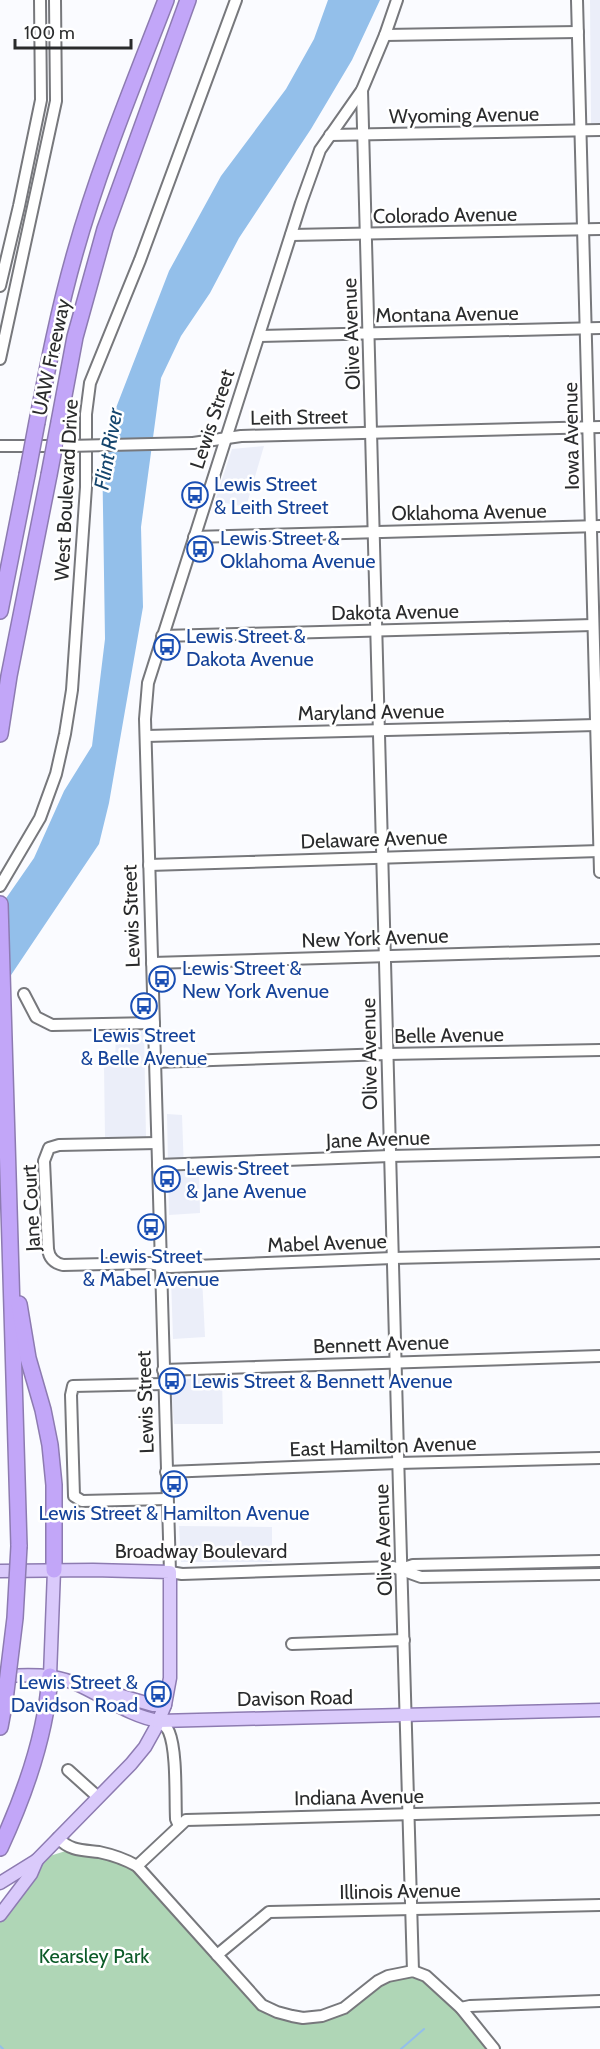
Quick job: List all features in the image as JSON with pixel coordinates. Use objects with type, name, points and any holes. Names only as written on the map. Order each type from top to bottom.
[{"type":"highway","name":"UAW Freeway","points":[[0,611],[58,319],[75,252],[166,0]]},
{"type":"highway","name":"UAW Freeway","points":[[0,734],[9,676],[75,337],[105,229],[188,0]]},
{"type":"highway","points":[[0,904],[19,1546],[13,1641],[0,1728]]},
{"type":"highway","points":[[10,1239],[27,1351],[50,1445],[54,1485],[54,1570]]},
{"type":"highway","points":[[0,1848],[24,1792],[36,1754],[45,1717],[50,1676]]},
{"type":"main road","points":[[50,1676],[54,1570]]},
{"type":"main road","name":"Broadway Boulevard","points":[[0,1571],[170,1572]]},
{"type":"main road","name":"Lewis Street","points":[[37,1860],[139,1755],[159,1721],[165,1705],[171,1668],[170,1572]]},
{"type":"main road","name":"Davison Road","points":[[0,1676],[50,1676],[74,1683],[146,1719],[159,1721],[600,1710]]},
{"type":"main road","points":[[74,1683],[153,1705],[165,1705]]},
{"type":"main road","points":[[0,1883],[37,1860]]},
{"type":"main road","points":[[0,1915],[31,1874],[37,1860]]},
{"type":"street","points":[[0,286],[41,100],[40,0]]},
{"type":"street","points":[[0,359],[56,101],[55,0]]},
{"type":"street","name":"West Boulevard Drive","points":[[0,886],[40,818],[56,774],[65,734],[72,690],[86,487],[86,414],[90,383],[140,260],[236,0]]},
{"type":"street","name":"Lewis Street","points":[[170,1572],[149,865],[146,736],[148,683],[320,150],[362,90],[397,0]]},
{"type":"street","name":"Iowa Avenue","points":[[578,0],[586,328],[594,428],[596,526],[592,625],[597,638],[596,725],[600,872]]},
{"type":"street","points":[[385,35],[578,32]]},
{"type":"street","name":"Olive Avenue","points":[[362,90],[413,1971]]},
{"type":"street","name":"Wyoming Avenue","points":[[330,135],[600,130]]},
{"type":"street","name":"Colorado Avenue","points":[[291,235],[600,229]]},
{"type":"street","name":"Montana Avenue","points":[[260,336],[600,328]]},
{"type":"street","name":"Leith Street","points":[[0,446],[193,443],[241,436],[594,428]]},
{"type":"street","name":"Oklahoma Avenue","points":[[194,537],[596,526]]},
{"type":"street","name":"Dakota Avenue","points":[[162,636],[592,625]]},
{"type":"street","name":"Maryland Avenue","points":[[146,736],[596,725]]},
{"type":"street","name":"Delaware Avenue","points":[[149,865],[600,851]]},
{"type":"street","name":"New York Avenue","points":[[152,963],[600,950]]},
{"type":"street","points":[[24,994],[36,1017],[52,1025],[154,1023]]},
{"type":"street","name":"Belle Avenue","points":[[155,1062],[600,1050]]},
{"type":"street","name":"Jane Court","points":[[56,1264],[49,1255],[48,1249],[44,1161],[49,1148],[58,1145],[157,1143]]},
{"type":"street","name":"Jane Avenue","points":[[158,1165],[600,1151]]},
{"type":"street","name":"Mabel Avenue","points":[[56,1264],[149,1263],[170,1267],[600,1253]]},
{"type":"street","name":"Bennett Avenue","points":[[164,1370],[600,1356]]},
{"type":"street","points":[[164,1384],[73,1386],[71,1395],[74,1496],[82,1501],[167,1499]]},
{"type":"street","name":"East Hamilton Avenue","points":[[166,1472],[600,1458]]},
{"type":"street","name":"Broadway Boulevard","points":[[402,1569],[413,1565],[600,1561]]},
{"type":"street","points":[[508,1563],[509,1576]]},
{"type":"street","name":"Broadway Boulevard","points":[[170,1572],[182,1574],[393,1566],[421,1577],[600,1574]]},
{"type":"street","points":[[292,1644],[404,1640]]},
{"type":"street","points":[[159,1721],[168,1729],[171,1737],[176,1819],[179,1826]]},
{"type":"street","points":[[68,1770],[98,1797]]},
{"type":"street","name":"Indiana Avenue","points":[[136,1866],[186,1820],[600,1809]]},
{"type":"street","points":[[58,1838],[64,1845],[72,1848],[114,1856],[136,1866],[262,2005],[277,2012],[303,2018],[329,2014],[344,2008],[378,1981],[388,1976],[413,1971],[426,1977],[460,2008],[494,2049]]},
{"type":"street","name":"Illinois Avenue","points":[[217,1955],[269,1912],[600,1905]]},
{"type":"street","points":[[460,2008],[600,2001]]},
{"type":"shaded area","points":[[590,0],[600,0],[600,124],[591,124]]},
{"type":"shaded area","points":[[264,446],[246,507],[215,501],[232,449]]},
{"type":"shaded area","points":[[144,1030],[146,1137],[105,1137],[104,1066],[115,1065],[116,1032]]},
{"type":"shaded area","points":[[167,1114],[182,1115],[184,1171],[199,1172],[200,1213],[169,1215]]},
{"type":"shaded area","points":[[202,1277],[205,1337],[173,1339],[171,1278]]},
{"type":"shaded area","points":[[222,1378],[223,1424],[174,1424],[171,1387],[177,1379]]},
{"type":"shaded area","points":[[179,1526],[272,1527],[272,1562],[181,1562]]},
{"type":"green space","name":"Kearsley Park","points":[[72,1849],[129,1861],[262,2005],[277,2012],[329,2014],[388,1976],[426,1976],[494,2049],[0,2049],[0,1919],[37,1860]]},
{"type":"water","name":"Flint River","points":[[328,0],[380,0],[352,60],[311,129],[239,238],[210,293],[181,336],[161,378],[141,527],[143,607],[109,803],[99,844],[3,987],[0,907],[34,858],[64,791],[92,746],[105,639],[102,444],[169,271],[221,176],[286,89],[314,39]]},
{"type":"waterway","points":[[401,2049],[424,2029]]},
{"type":"waterway","points":[[0,2046],[3,2049]]},
{"type":"place","name":"Lewis Street & Leith Street","points":[[195,495]]},
{"type":"place","name":"Lewis Street & Oklahoma Avenue","points":[[200,549]]},
{"type":"place","name":"Lewis Street & Dakota Avenue","points":[[167,647]]},
{"type":"place","name":"Lewis Street & New York Avenue","points":[[162,979]]},
{"type":"place","name":"Lewis Street & Belle Avenue","points":[[144,1006]]},
{"type":"place","name":"Lewis Street & Jane Avenue","points":[[167,1179]]},
{"type":"place","name":"Lewis Street & Mabel Avenue","points":[[151,1227]]},
{"type":"place","name":"Lewis Street & Bennett Avenue","points":[[172,1381]]},
{"type":"place","name":"Lewis Street & Hamilton Avenue","points":[[174,1484]]},
{"type":"place","name":"Lewis Street & Davidson Road","points":[[158,1694]]}]
